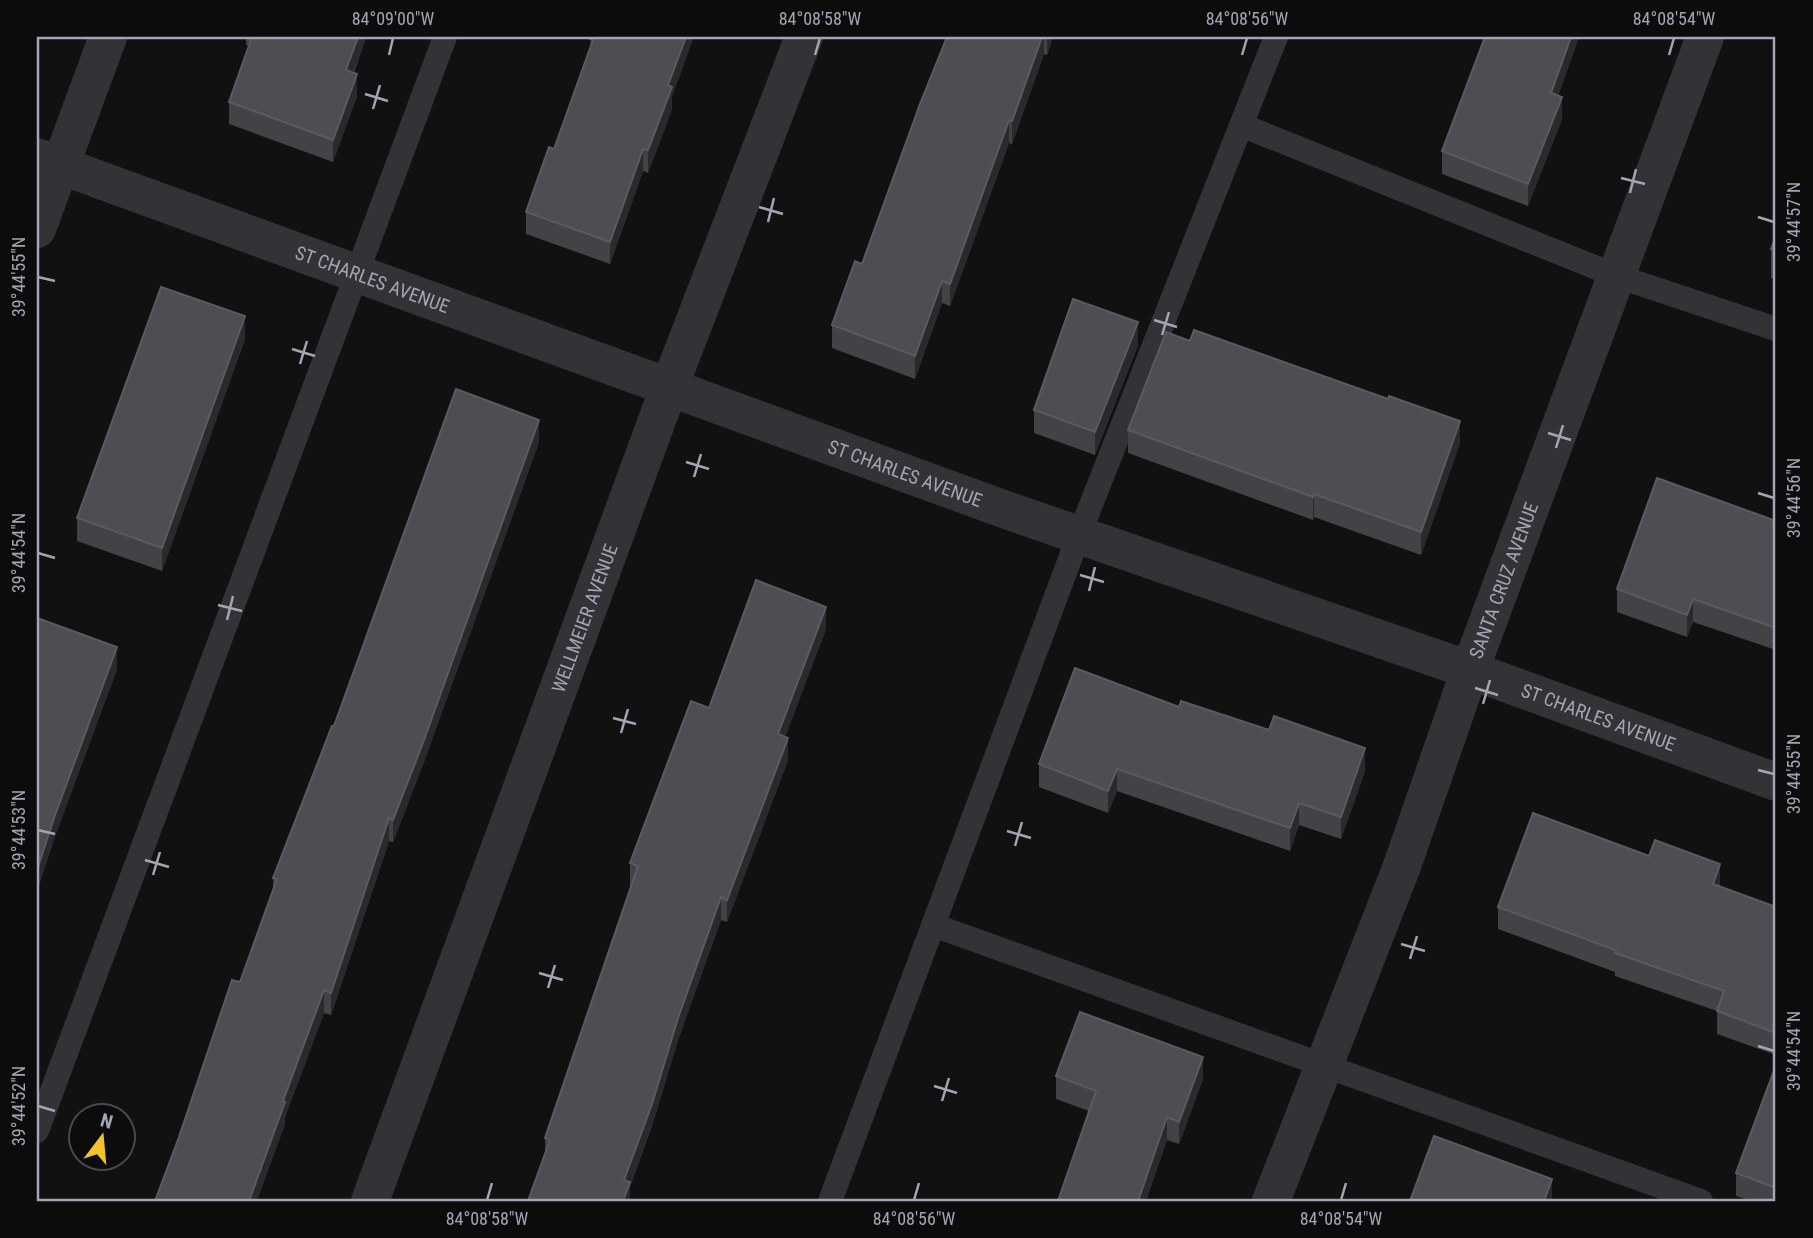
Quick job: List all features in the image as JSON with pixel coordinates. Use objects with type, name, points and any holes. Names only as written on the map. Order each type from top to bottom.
[{"type":"street","points":[[37,229],[49,161],[108,37]]},
{"type":"street","name":"WELLMEIER AVENUE","points":[[370,1201],[670,385],[804,37]]},
{"type":"street","name":"SANTA CRUZ AVENUE","points":[[1271,1201],[1402,866],[1471,670],[1705,37]]},
{"type":"street","name":"ST CHARLES AVENUE","points":[[49,161],[1079,535],[1471,670],[1776,782]]},
{"type":"lane","points":[[37,1131],[445,37]]},
{"type":"lane","points":[[830,1201],[1079,535],[1276,37]]},
{"type":"lane","points":[[1241,125],[1616,276],[1776,329]]},
{"type":"lane","points":[[933,925],[1701,1201]]},
{"type":"building","points":[[252,37],[358,37],[346,70],[357,74],[333,140],[229,102]]},
{"type":"building","points":[[591,37],[686,37],[668,85],[672,87],[648,150],[643,149],[610,242],[526,212],[549,147],[554,149],[593,40]]},
{"type":"building","points":[[947,37],[1042,37],[950,284],[942,281],[915,356],[832,325],[855,261],[862,264]]},
{"type":"building","points":[[1485,37],[1571,37],[1551,93],[1562,97],[1528,184],[1442,151]]},
{"type":"building","points":[[1776,235],[1776,250],[1771,249]]},
{"type":"building","points":[[161,287],[245,316],[162,548],[77,518]]},
{"type":"building","points":[[1073,299],[1138,322],[1095,432],[1034,410]]},
{"type":"building","points":[[1194,330],[1388,399],[1389,396],[1460,421],[1421,532],[1314,494],[1313,497],[1128,430],[1166,332],[1190,341]]},
{"type":"building","points":[[456,389],[539,420],[424,740],[393,820],[389,818],[331,993],[324,990],[249,1201],[155,1201],[232,980],[240,982],[277,879],[273,878],[334,726]]},
{"type":"building","points":[[1657,478],[1776,521],[1776,628],[1693,599],[1687,615],[1617,589]]},
{"type":"building","points":[[756,580],[826,607],[778,734],[788,738],[727,900],[721,897],[678,1018],[652,1104],[624,1180],[630,1182],[623,1201],[528,1201],[550,1140],[545,1138],[638,866],[630,863],[691,701],[709,708]]},
{"type":"building","points":[[37,618],[117,647],[37,870]]},
{"type":"building","points":[[1075,668],[1179,707],[1181,701],[1269,730],[1274,716],[1365,748],[1341,817],[1299,803],[1290,828],[1117,769],[1108,791],[1039,764]]},
{"type":"building","points":[[1533,813],[1649,856],[1655,840],[1720,864],[1713,884],[1776,907],[1776,1033],[1717,1011],[1724,991],[1615,953],[1616,950],[1498,907]]},
{"type":"building","points":[[1080,1012],[1203,1057],[1179,1122],[1167,1117],[1138,1201],[1058,1201],[1096,1091],[1056,1076]]},
{"type":"building","points":[[1776,1065],[1776,1188],[1736,1173]]},
{"type":"building","points":[[1434,1136],[1552,1179],[1544,1201],[1410,1201]]}]
